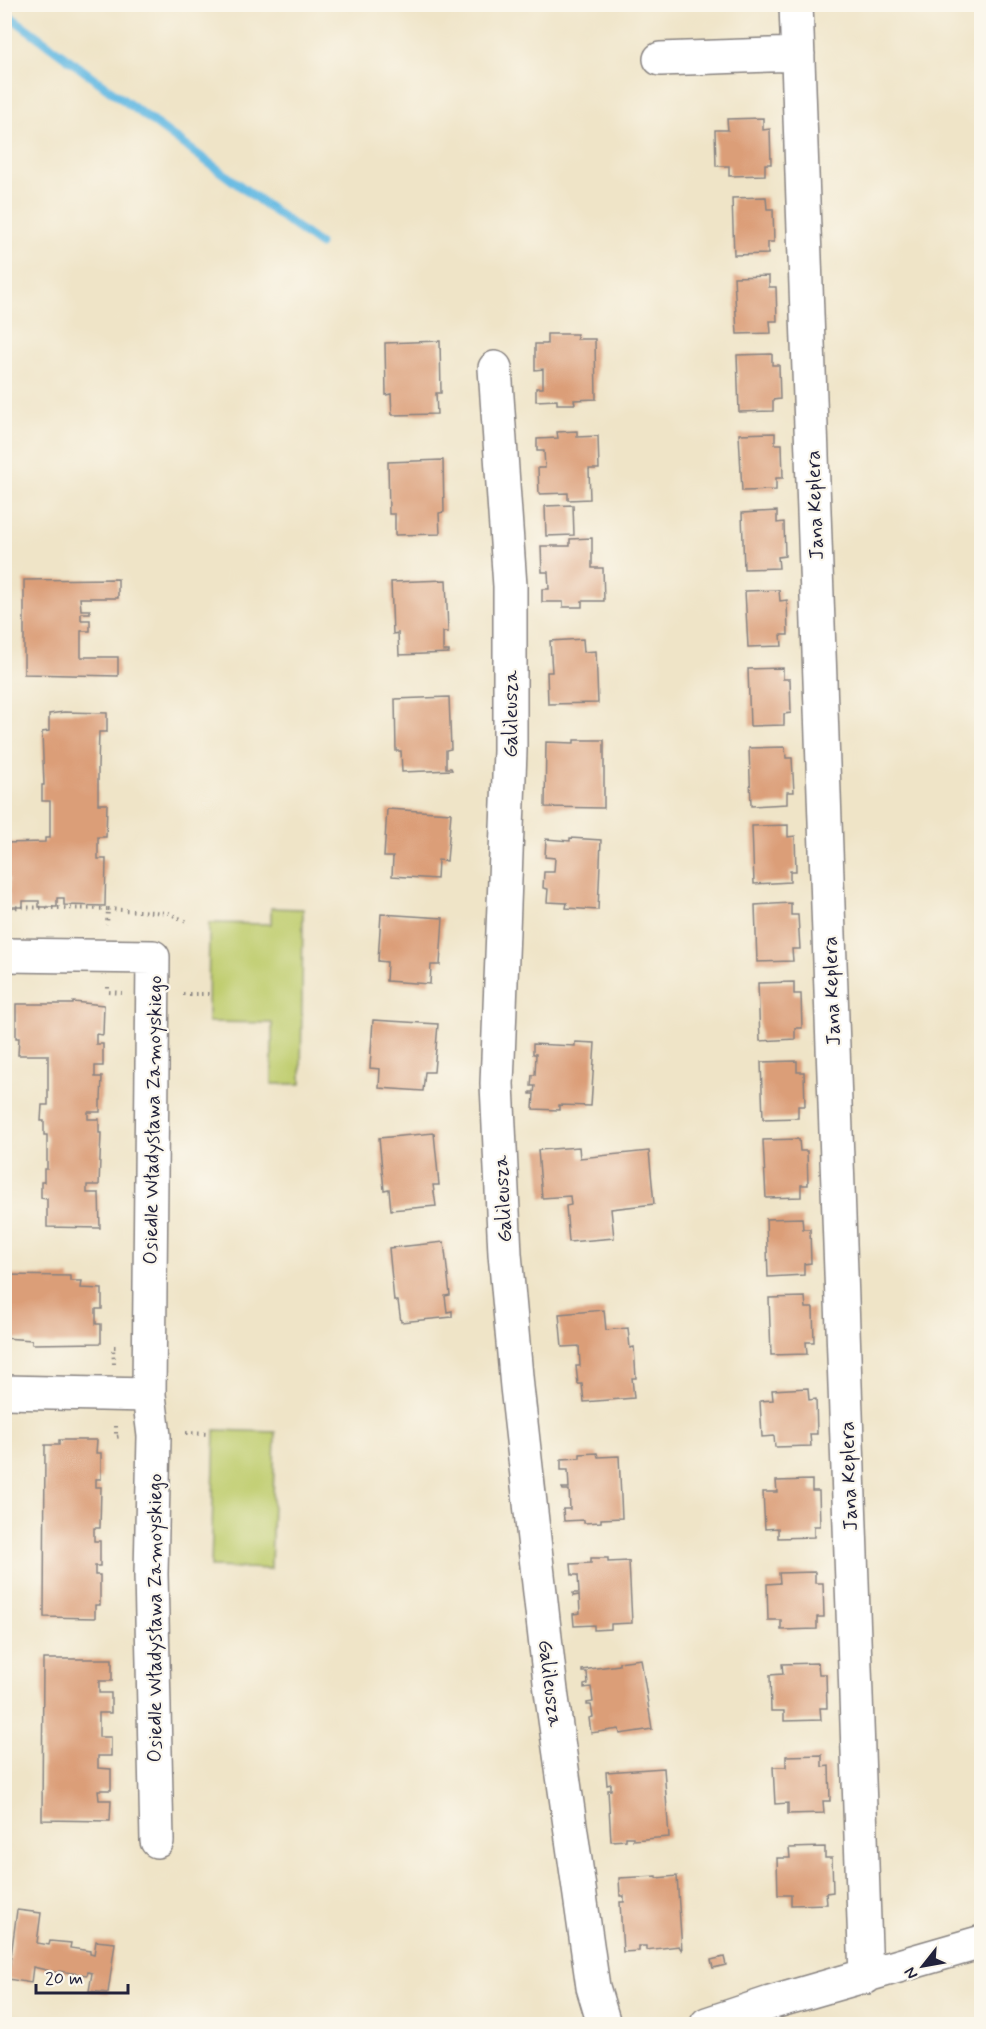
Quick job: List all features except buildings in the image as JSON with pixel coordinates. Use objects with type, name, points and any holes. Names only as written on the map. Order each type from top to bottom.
[{"type":"street","name":"Jana Keplera","points":[[796,4],[866,1977]]},
{"type":"street","points":[[660,59],[798,54]]},
{"type":"street","name":"Galileusza","points":[[495,368],[510,586],[510,751],[497,1084],[505,1254],[517,1387],[551,1691],[593,1987],[604,2025]]},
{"type":"street","name":"Osiedle Władysława Zamoyskiego","points":[[4,955],[153,957],[149,1395],[154,1436],[151,1574],[157,1841]]},
{"type":"street","points":[[4,1392],[149,1395]]},
{"type":"street","points":[[707,2025],[770,2003],[981,1942]]},
{"type":"path","points":[[108,909],[169,913],[185,921]]},
{"type":"green space","points":[[271,908],[303,909],[301,1084],[272,1084],[272,1023],[208,1022],[209,923],[271,924]]},
{"type":"green space","points":[[215,1430],[275,1432],[271,1569],[211,1567]]},
{"type":"waterway","points":[[4,12],[319,244]]}]
